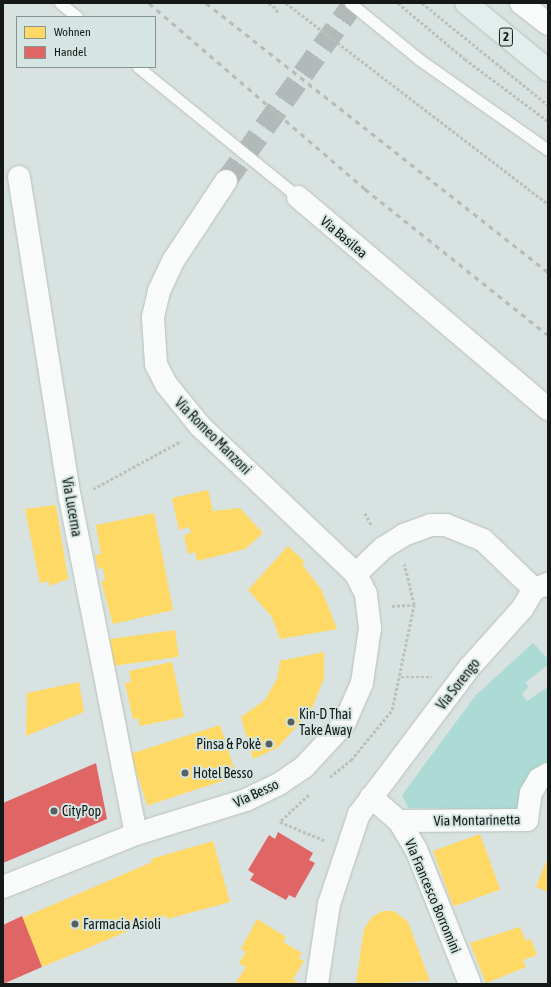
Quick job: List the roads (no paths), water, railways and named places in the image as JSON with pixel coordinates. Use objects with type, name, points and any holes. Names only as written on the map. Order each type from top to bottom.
[{"type":"main road","name":"2","points":[[466,3],[548,70]]},
{"type":"main road","points":[[521,3],[548,24]]},
{"type":"main road","name":"Via Lucerna","points":[[19,177],[70,498],[136,834]]},
{"type":"main road","name":"Via Romeo Manzoni","points":[[226,181],[173,261],[159,291],[153,317],[156,364],[166,384],[200,426],[356,574]]},
{"type":"main road","name":"Via Basilea","points":[[298,197],[548,409]]},
{"type":"main road","name":"Via Sorengo","points":[[317,984],[338,870],[359,814],[468,668],[541,586],[483,540],[446,525],[431,525],[404,535],[383,548],[356,574]]},
{"type":"main road","name":"Via Besso","points":[[3,887],[136,834],[246,800],[286,779],[324,748],[344,724],[356,699],[368,657],[368,608],[363,585],[356,574]]},
{"type":"main road","name":"Via Montarinetta","points":[[399,821],[527,820],[531,793],[539,780],[548,774]]},
{"type":"main road","name":"Via Francesco Borromini","points":[[371,797],[399,821],[416,849],[470,984]]},
{"type":"lane","points":[[60,3],[76,16]]},
{"type":"lane","points":[[350,3],[420,60],[548,150]]},
{"type":"lane","name":"Via Basilea","points":[[139,68],[298,197]]},
{"type":"tunnel","points":[[226,181],[354,3]]},
{"type":"railway","points":[[149,3],[365,189],[548,335]]},
{"type":"railway","points":[[206,3],[548,272]]},
{"type":"place","name":"Kin-D Thai Take Away","points":[[291,722]]},
{"type":"place","name":"Pinsa & Pokè","points":[[269,744]]},
{"type":"place","name":"Hotel Besso","points":[[185,773]]},
{"type":"place","name":"CityPop","points":[[54,811]]},
{"type":"place","name":"Farmacia Asioli","points":[[75,924]]}]
